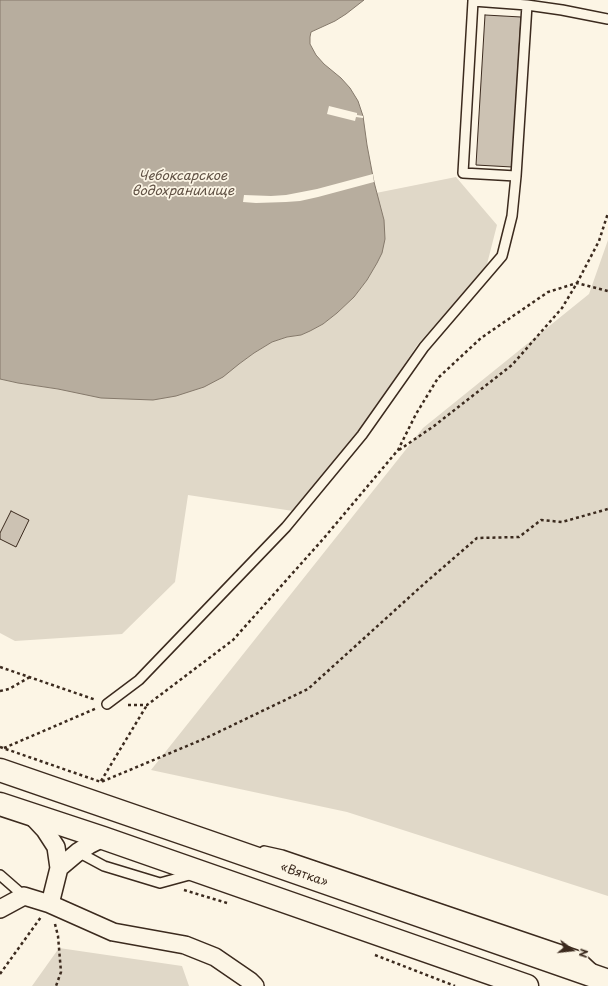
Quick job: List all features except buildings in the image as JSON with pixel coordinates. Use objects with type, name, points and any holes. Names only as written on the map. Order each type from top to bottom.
[{"type":"highway","name":"«Вятка»","points":[[0,770],[606,981]]},
{"type":"highway","points":[[0,804],[103,838],[527,986]]},
{"type":"street","points":[[29,813],[45,830],[56,847],[59,868],[50,904]]},
{"type":"street","points":[[59,868],[88,845],[103,838]]},
{"type":"street","points":[[0,909],[24,896],[50,904],[112,932],[191,947],[215,957],[254,986]]},
{"type":"lane","points":[[516,176],[463,173],[473,1],[527,5],[608,19]]},
{"type":"lane","points":[[107,704],[139,680],[286,527],[362,435],[424,348],[502,256],[512,216],[516,176],[527,5]]},
{"type":"lane","points":[[78,852],[104,866],[160,883],[200,873]]},
{"type":"lane","points":[[0,875],[24,896]]},
{"type":"path","points":[[398,450],[434,426],[512,365],[562,308],[599,241],[608,213]]},
{"type":"path","points":[[577,283],[608,291]]},
{"type":"path","points":[[0,747],[101,782],[206,738],[308,689],[477,538],[519,537],[541,520],[562,522],[608,509]]},
{"type":"path","points":[[0,691],[9,689],[30,677]]},
{"type":"path","points":[[4,748],[107,704]]},
{"type":"path","points":[[101,782],[147,705]]},
{"type":"path","points":[[0,974],[50,904]]},
{"type":"path","points":[[50,904],[58,936],[61,972],[56,986]]},
{"type":"shaded area","points":[[456,177],[497,225],[486,268],[418,344],[359,432],[293,511],[188,495],[175,582],[122,634],[15,641],[0,633],[0,379],[58,389],[239,364],[272,342],[287,337],[301,335],[323,324],[354,297],[367,280],[377,263],[384,220],[376,193]]},
{"type":"shaded area","points":[[608,240],[608,896],[347,812],[151,770],[423,428],[589,294]]},
{"type":"shaded area","points":[[59,948],[182,966],[189,986],[32,986]]},
{"type":"water","name":"Чебоксарское водохранилище","points":[[0,0],[364,0],[335,21],[311,32],[310,37],[310,44],[316,55],[324,64],[341,78],[350,88],[358,101],[363,116],[374,182],[384,220],[385,239],[382,253],[367,280],[354,297],[323,324],[301,335],[287,337],[272,342],[254,353],[223,377],[204,387],[176,396],[153,400],[101,398],[0,379]]},
{"type":"pier","points":[[329,106],[357,113],[357,115],[363,116],[363,118],[356,117],[355,121],[327,114]]},
{"type":"pier","points":[[373,174],[374,182],[300,201],[256,203],[243,202],[244,195],[286,195],[317,189]]}]
